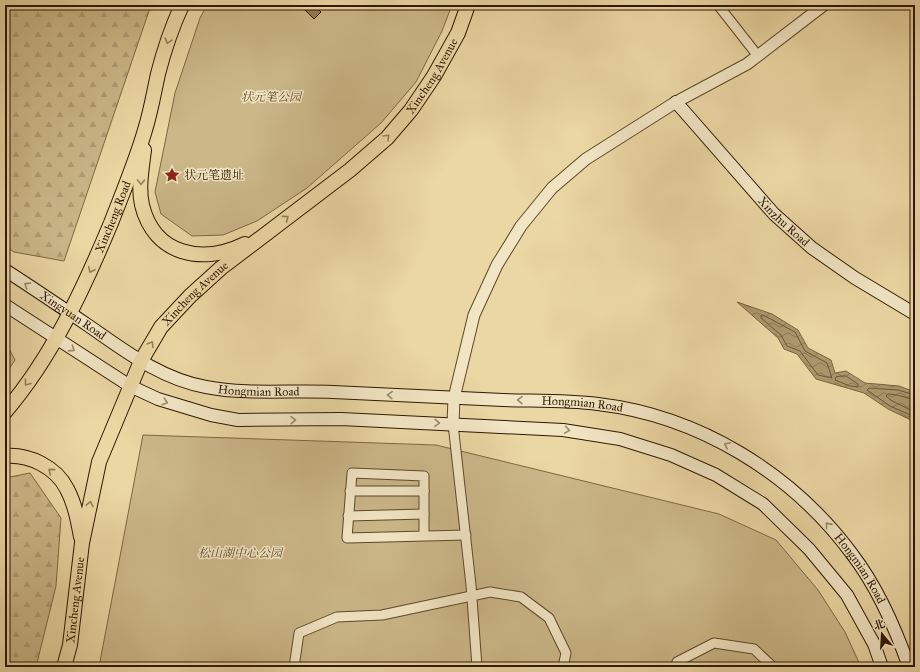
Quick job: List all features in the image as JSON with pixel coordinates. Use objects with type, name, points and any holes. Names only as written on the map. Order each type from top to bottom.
[{"type":"main road","name":"Xincheng Road","points":[[5,412],[38,370],[71,313],[96,258],[120,200],[145,130],[158,72],[170,33],[182,5]]},
{"type":"main road","name":"Xincheng Avenue","points":[[64,667],[70,645],[82,543],[99,462],[141,361],[162,327],[190,296],[221,268],[350,170],[387,138],[411,110],[434,76],[458,33],[468,5]]},
{"type":"main road","name":"Xinzhu Road","points":[[676,102],[774,214],[812,248],[855,278],[915,314]]},
{"type":"main road","points":[[145,130],[141,176],[141,204],[147,224],[159,239],[176,250],[194,255],[216,254],[242,246],[268,232]]},
{"type":"main road","name":"Xingyuan Road","points":[[5,270],[141,361]]},
{"type":"main road","points":[[5,305],[130,386]]},
{"type":"main road","name":"Hongmian Road","points":[[141,361],[180,380],[204,387],[231,391],[329,392],[599,404],[658,416],[702,433],[748,456],[787,485],[821,516],[853,554],[875,588],[895,627],[909,667]]},
{"type":"main road","name":"Hongmian Road","points":[[130,386],[158,400],[211,416],[238,420],[341,419],[563,430],[620,439],[671,455],[716,475],[763,504],[809,549],[847,595],[874,644],[882,667]]},
{"type":"main road","points":[[5,456],[14,455],[35,460],[52,470],[67,488],[76,513],[82,543]]},
{"type":"street","points":[[718,5],[758,56]]},
{"type":"street","points":[[477,667],[466,535],[453,424],[454,398],[474,315],[497,265],[521,226],[552,188],[586,159],[676,102],[747,64],[824,5]]},
{"type":"street","points":[[424,535],[424,476],[352,473],[347,538],[466,535]]},
{"type":"street","points":[[350,491],[424,491]]},
{"type":"street","points":[[348,516],[424,514]]},
{"type":"street","points":[[294,667],[299,633],[337,616],[382,615],[490,592],[521,598],[549,618],[566,654],[563,667]]},
{"type":"street","points":[[675,667],[678,662],[714,643],[754,649],[773,667]]},
{"type":"green space","points":[[5,5],[151,5],[64,261],[14,252],[5,246]]},
{"type":"green space","name":"状元笔公园","points":[[207,5],[452,5],[442,31],[416,82],[381,123],[307,188],[257,221],[223,235],[192,236],[161,214],[155,192],[175,93],[200,18]]},
{"type":"green space","points":[[5,341],[15,360],[5,375]]},
{"type":"green space","name":"松山湖中心公园","points":[[143,435],[436,445],[719,514],[776,540],[818,590],[845,632],[861,667],[99,667]]},
{"type":"green space","points":[[30,473],[61,518],[56,586],[36,667],[5,667],[5,478]]},
{"type":"water","points":[[737,302],[772,314],[798,330],[808,348],[831,360],[835,373],[846,371],[865,383],[899,386],[915,392],[915,422],[888,409],[864,393],[816,379],[797,354],[784,349],[778,338]]},
{"type":"building","points":[[300,5],[314,5],[321,12],[314,19]]},
{"type":"place","name":"状元笔遗址","points":[[172,175]]}]
